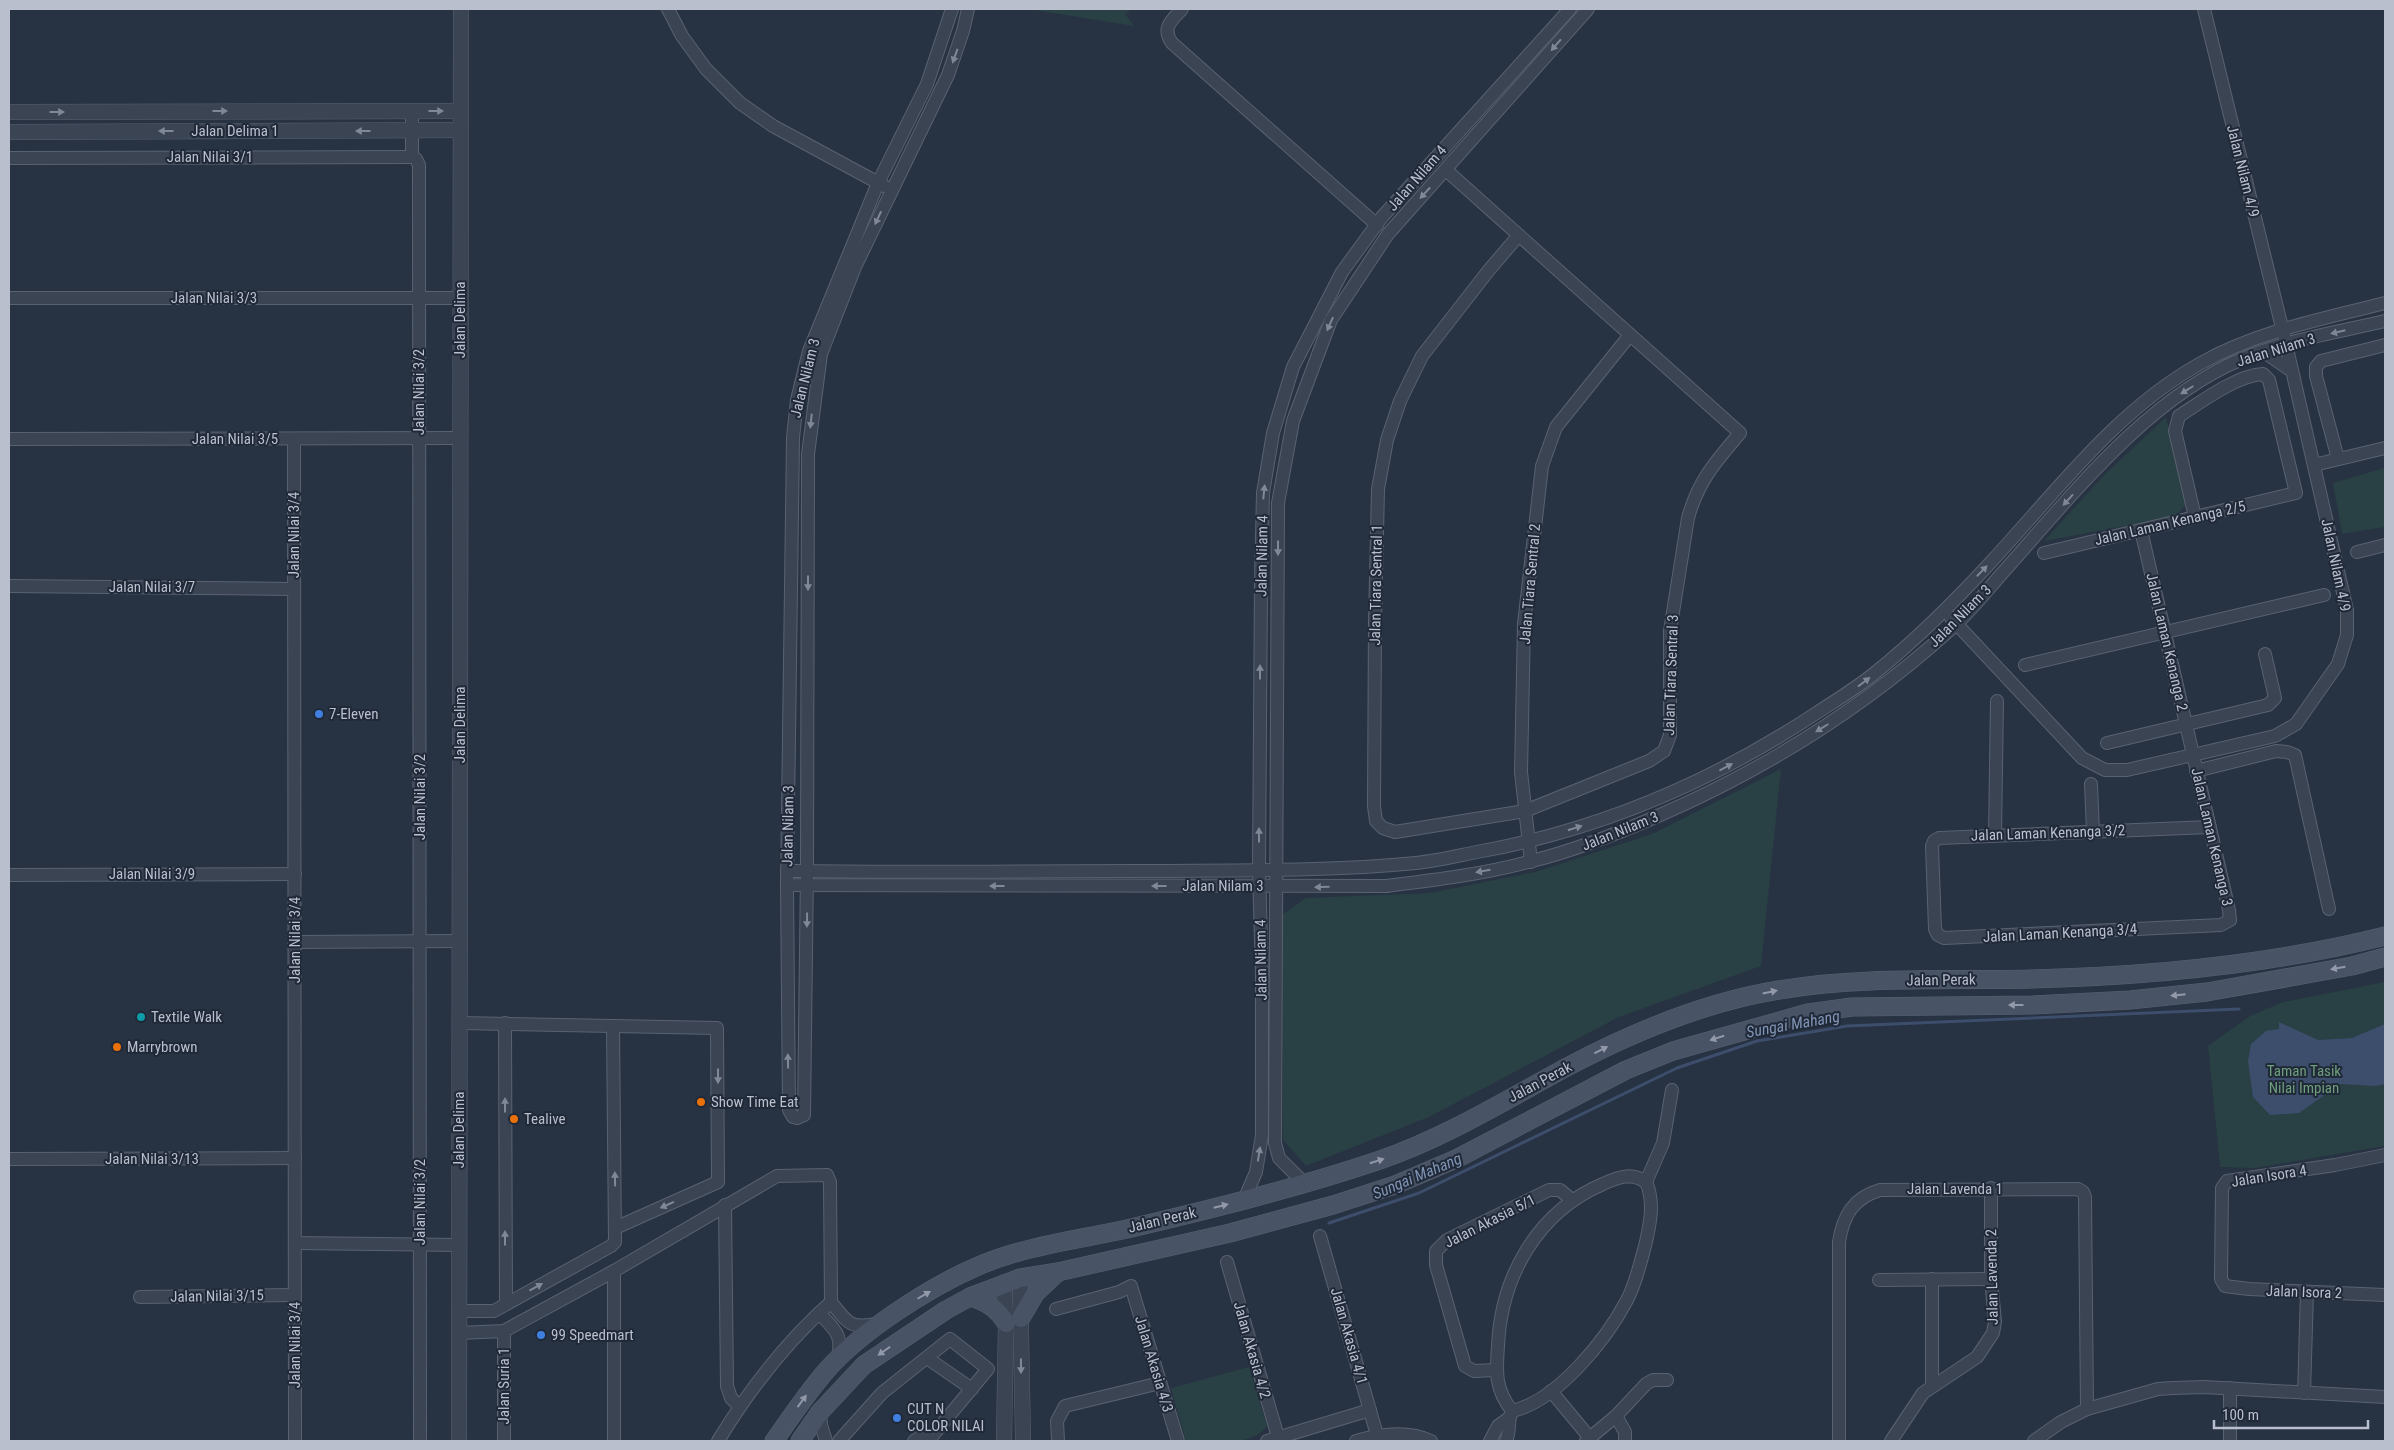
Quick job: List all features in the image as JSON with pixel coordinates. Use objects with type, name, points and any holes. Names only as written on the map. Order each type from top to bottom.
[{"type":"main road","name":"Jalan Perak","points":[[774,1441],[804,1398],[838,1359],[881,1324],[943,1284],[975,1267],[1021,1251],[1122,1230],[1305,1184],[1385,1158],[1445,1133],[1586,1058],[1674,1018],[1777,990],[1850,982],[2121,976],[2198,969],[2348,945],[2385,936]]},
{"type":"main road","name":"Jalan Perak","points":[[800,1441],[820,1412],[864,1365],[946,1310],[1012,1278],[1058,1272],[1230,1233],[1333,1205],[1394,1184],[1456,1159],[1618,1075],[1673,1051],[1808,1013],[1852,1007],[2033,1005],[2130,1000],[2208,992],[2352,966],[2385,957]]},
{"type":"main road","points":[[943,1284],[969,1280],[997,1269],[1012,1278],[1019,1264],[1036,1256],[1094,1243],[1122,1230]]},
{"type":"main road","points":[[970,1297],[988,1303],[1014,1320],[1035,1294],[1058,1272]]},
{"type":"street","name":"Jalan Delima","points":[[459,1441],[461,9]]},
{"type":"street","points":[[668,9],[682,36],[706,69],[740,103],[773,126],[891,190]]},
{"type":"street","name":"Jalan Nilam 3","points":[[952,9],[927,84],[878,183],[809,351],[797,400],[792,438],[787,885],[1386,886],[1426,881],[1531,862],[1579,848],[1713,792],[1768,762],[1841,717],[1907,667],[1956,624],[2097,468],[2136,429],[2172,400],[2210,376],[2242,359],[2286,344],[2385,321]]},
{"type":"street","name":"Jalan Nilam 3","points":[[968,9],[963,31],[948,75],[855,267],[821,354],[811,417],[808,454],[807,871],[892,873],[1276,870],[1420,863],[1529,842],[1620,814],[1680,789],[1772,743],[1877,672],[1928,628],[1990,563],[2084,457],[2126,417],[2173,380],[2241,343],[2282,329],[2385,303]]},
{"type":"street","points":[[1182,9],[1168,24],[1167,34],[1172,43],[1377,225]]},
{"type":"street","name":"Jalan Nilam 4","points":[[1244,1200],[1256,1172],[1262,1135],[1262,976],[1259,870],[1261,580],[1263,494],[1273,433],[1293,368],[1342,272],[1377,225],[1440,152],[1570,9]]},
{"type":"street","name":"Jalan Nilam 4","points":[[1305,1184],[1279,1158],[1275,1143],[1278,503],[1293,420],[1331,320],[1388,234],[1588,9]]},
{"type":"street","name":"Jalan Nilam 4/9","points":[[1944,610],[2082,758],[2104,770],[2127,770],[2275,736],[2296,724],[2338,664],[2347,635],[2347,610],[2292,369],[2204,9]]},
{"type":"street","name":"Jalan Nilai 3/2","points":[[412,111],[412,157],[416,159],[419,165],[420,1441]]},
{"type":"street","name":"Jalan Delima 1","points":[[9,112],[461,111]]},
{"type":"street","name":"Jalan Delima 1","points":[[9,132],[461,130]]},
{"type":"street","name":"Jalan Nilai 3/1","points":[[9,158],[412,157]]},
{"type":"street","points":[[1446,170],[1630,335]]},
{"type":"street","name":"Jalan Tiara Sentral 1","points":[[1519,235],[1489,270],[1422,356],[1403,393],[1387,440],[1378,489],[1374,806],[1379,825],[1388,831],[1395,832],[1526,811]]},
{"type":"street","name":"Jalan Nilai 3/3","points":[[9,298],[460,298]]},
{"type":"street","name":"Jalan Tiara Sentral 3","points":[[1526,811],[1649,761],[1664,750],[1670,735],[1670,631],[1688,518],[1693,500],[1708,470],[1740,433],[1630,335]]},
{"type":"street","name":"Jalan Tiara Sentral 2","points":[[1531,862],[1521,772],[1524,624],[1542,466],[1556,427],[1630,335]]},
{"type":"street","points":[[2264,352],[2292,369],[2305,340]]},
{"type":"street","points":[[2338,459],[2316,376],[2316,367],[2321,362],[2385,346]]},
{"type":"street","name":"Jalan Laman Kenanga 2/5","points":[[2044,553],[2296,493],[2269,380],[2263,374],[2255,375],[2218,392],[2179,416],[2175,431],[2195,517]]},
{"type":"street","name":"Jalan Nilai 3/5","points":[[9,439],[460,438]]},
{"type":"street","name":"Jalan Nilai 3/4","points":[[294,439],[295,1441]]},
{"type":"street","points":[[2314,465],[2385,448]]},
{"type":"street","name":"Jalan Laman Kenanga 2","points":[[2141,530],[2192,754]]},
{"type":"street","points":[[2357,552],[2385,545]]},
{"type":"street","name":"Jalan Nilai 3/7","points":[[9,586],[294,589]]},
{"type":"street","points":[[2025,665],[2324,595]]},
{"type":"street","points":[[2107,743],[2268,705],[2275,698],[2265,654]]},
{"type":"street","points":[[1995,835],[1996,701]]},
{"type":"street","points":[[2196,771],[2276,751],[2295,755],[2329,908]]},
{"type":"street","name":"Jalan Laman Kenanga 3","points":[[2192,754],[2230,920]]},
{"type":"street","points":[[2091,784],[2093,832]]},
{"type":"street","name":"Jalan Laman Kenanga 3/2","points":[[1934,887],[1934,840],[1939,838],[2210,827]]},
{"type":"street","points":[[787,871],[807,871],[804,1114],[797,1118],[793,1117],[789,1110],[787,885]]},
{"type":"street","name":"Jalan Nilai 3/9","points":[[9,875],[295,874]]},
{"type":"street","name":"Jalan Laman Kenanga 3/4","points":[[1934,887],[1934,928],[1938,935],[1944,938],[2221,925],[2230,920]]},
{"type":"street","points":[[295,942],[459,942]]},
{"type":"street","points":[[459,1023],[717,1028],[718,1182],[615,1228]]},
{"type":"street","points":[[505,1023],[506,1304]]},
{"type":"street","points":[[459,1311],[490,1312],[611,1246],[615,1242],[613,1026]]},
{"type":"street","points":[[1490,1441],[1498,1426],[1510,1415],[1532,1404],[1551,1391],[1578,1366],[1608,1330],[1627,1299],[1638,1271],[1648,1235],[1651,1198],[1646,1182],[1663,1143],[1672,1090]]},
{"type":"street","name":"Jalan Isora 4","points":[[2223,1284],[2221,1261],[2222,1188],[2224,1182],[2335,1165],[2385,1155]]},
{"type":"street","name":"Jalan Nilai 3/13","points":[[9,1159],[295,1158]]},
{"type":"street","points":[[459,1333],[504,1331],[614,1271],[724,1205],[777,1176],[827,1175],[830,1182],[831,1302],[848,1323],[855,1327],[881,1324]]},
{"type":"street","points":[[1506,1441],[1510,1433],[1510,1415],[1500,1393],[1496,1370],[1501,1312],[1510,1280],[1531,1242],[1545,1224],[1572,1200],[1584,1192],[1624,1176],[1635,1176],[1646,1182]]},
{"type":"street","name":"Jalan Lavenda 2","points":[[1891,1441],[1919,1398],[1932,1385],[1978,1357],[1993,1333],[1995,1322],[1991,1279],[1991,1188]]},
{"type":"street","name":"Jalan Lavenda 1","points":[[1839,1441],[1839,1242],[1844,1218],[1858,1201],[1880,1190],[2078,1189],[2085,1194],[2087,1409]]},
{"type":"street","name":"Jalan Akasia 5/1","points":[[1496,1370],[1474,1371],[1465,1366],[1436,1265],[1436,1251],[1447,1240],[1549,1190],[1560,1190],[1572,1200]]},
{"type":"street","points":[[724,1205],[727,1386],[731,1398],[739,1406]]},
{"type":"street","name":"Jalan Akasia 4/1","points":[[1320,1236],[1377,1435]]},
{"type":"street","points":[[295,1243],[459,1245]]},
{"type":"street","name":"Jalan Akasia 4/2","points":[[1227,1262],[1272,1439]]},
{"type":"street","points":[[614,1271],[614,1441]]},
{"type":"street","points":[[1012,1278],[1023,1441]]},
{"type":"street","points":[[1880,1280],[1991,1279]]},
{"type":"street","points":[[1932,1280],[1932,1385]]},
{"type":"street","name":"Jalan Isora 2","points":[[2223,1284],[2249,1289],[2385,1296]]},
{"type":"street","name":"Jalan Akasia 4/3","points":[[1056,1308],[1119,1292],[1131,1286],[1178,1441]]},
{"type":"street","points":[[2304,1393],[2306,1292]]},
{"type":"street","name":"Jalan Nilai 3/15","points":[[140,1297],[295,1295]]},
{"type":"street","points":[[718,1441],[739,1406],[779,1356],[831,1302]]},
{"type":"street","points":[[819,1313],[838,1333],[840,1339],[838,1359]]},
{"type":"street","points":[[1004,1441],[1014,1320]]},
{"type":"street","name":"Jalan Suria 1","points":[[504,1331],[504,1441]]},
{"type":"street","points":[[839,1441],[882,1392],[950,1339],[987,1366],[988,1369],[930,1439],[920,1437],[914,1441]]},
{"type":"street","points":[[926,1358],[972,1389]]},
{"type":"street","points":[[1551,1391],[1588,1440],[1616,1416],[1646,1384],[1653,1380],[1667,1380]]},
{"type":"street","points":[[1058,1441],[1057,1421],[1066,1406],[1160,1383]]},
{"type":"street","points":[[2034,1441],[2061,1422],[2087,1409],[2158,1390],[2189,1387],[2230,1388],[2385,1397]]},
{"type":"street","points":[[2230,1388],[2230,1441]]},
{"type":"street","points":[[1272,1439],[1370,1410]]},
{"type":"street","points":[[820,1412],[820,1424],[826,1441]]},
{"type":"street","points":[[1616,1416],[1625,1432],[1625,1441]]},
{"type":"street","points":[[1356,1441],[1377,1435],[1413,1435],[1431,1441]]},
{"type":"green space","points":[[1028,9],[1132,9],[1125,14],[1134,26]]},
{"type":"green space","points":[[2166,417],[2187,504],[2175,517],[2044,541],[2103,476]]},
{"type":"green space","points":[[2384,468],[2385,527],[2342,534],[2333,483]]},
{"type":"green space","points":[[1781,769],[1761,966],[1619,1017],[1429,1117],[1306,1166],[1283,1140],[1283,914],[1306,898],[1430,893],[1535,872],[1652,834]]},
{"type":"green space","name":"Taman Tasik Nilai Impian","points":[[2385,982],[2385,1146],[2255,1168],[2220,1167],[2208,1046],[2250,1016],[2283,1002]]},
{"type":"green space","points":[[1249,1367],[1267,1426],[1251,1438],[1241,1440],[1230,1442],[1186,1441],[1171,1388]]},
{"type":"water","points":[[2279,1022],[2318,1040],[2352,1038],[2385,1024],[2385,1084],[2376,1086],[2340,1084],[2299,1113],[2270,1115],[2253,1097],[2248,1061],[2251,1044],[2266,1031],[2279,1029]]},
{"type":"waterway","name":"Sungai Mahang","points":[[1329,1223],[1419,1193],[1677,1068],[1757,1041],[1847,1026],[2239,1009]]},
{"type":"place","name":"7-Eleven","points":[[319,714]]},
{"type":"place","name":"Textile Walk","points":[[141,1017]]},
{"type":"place","name":"Marrybrown","points":[[117,1047]]},
{"type":"place","name":"Show Time Eat","points":[[701,1102]]},
{"type":"place","name":"Tealive","points":[[514,1119]]},
{"type":"place","name":"99 Speedmart","points":[[541,1335]]},
{"type":"place","name":"CUT N COLOR NILAI","points":[[897,1418]]}]
